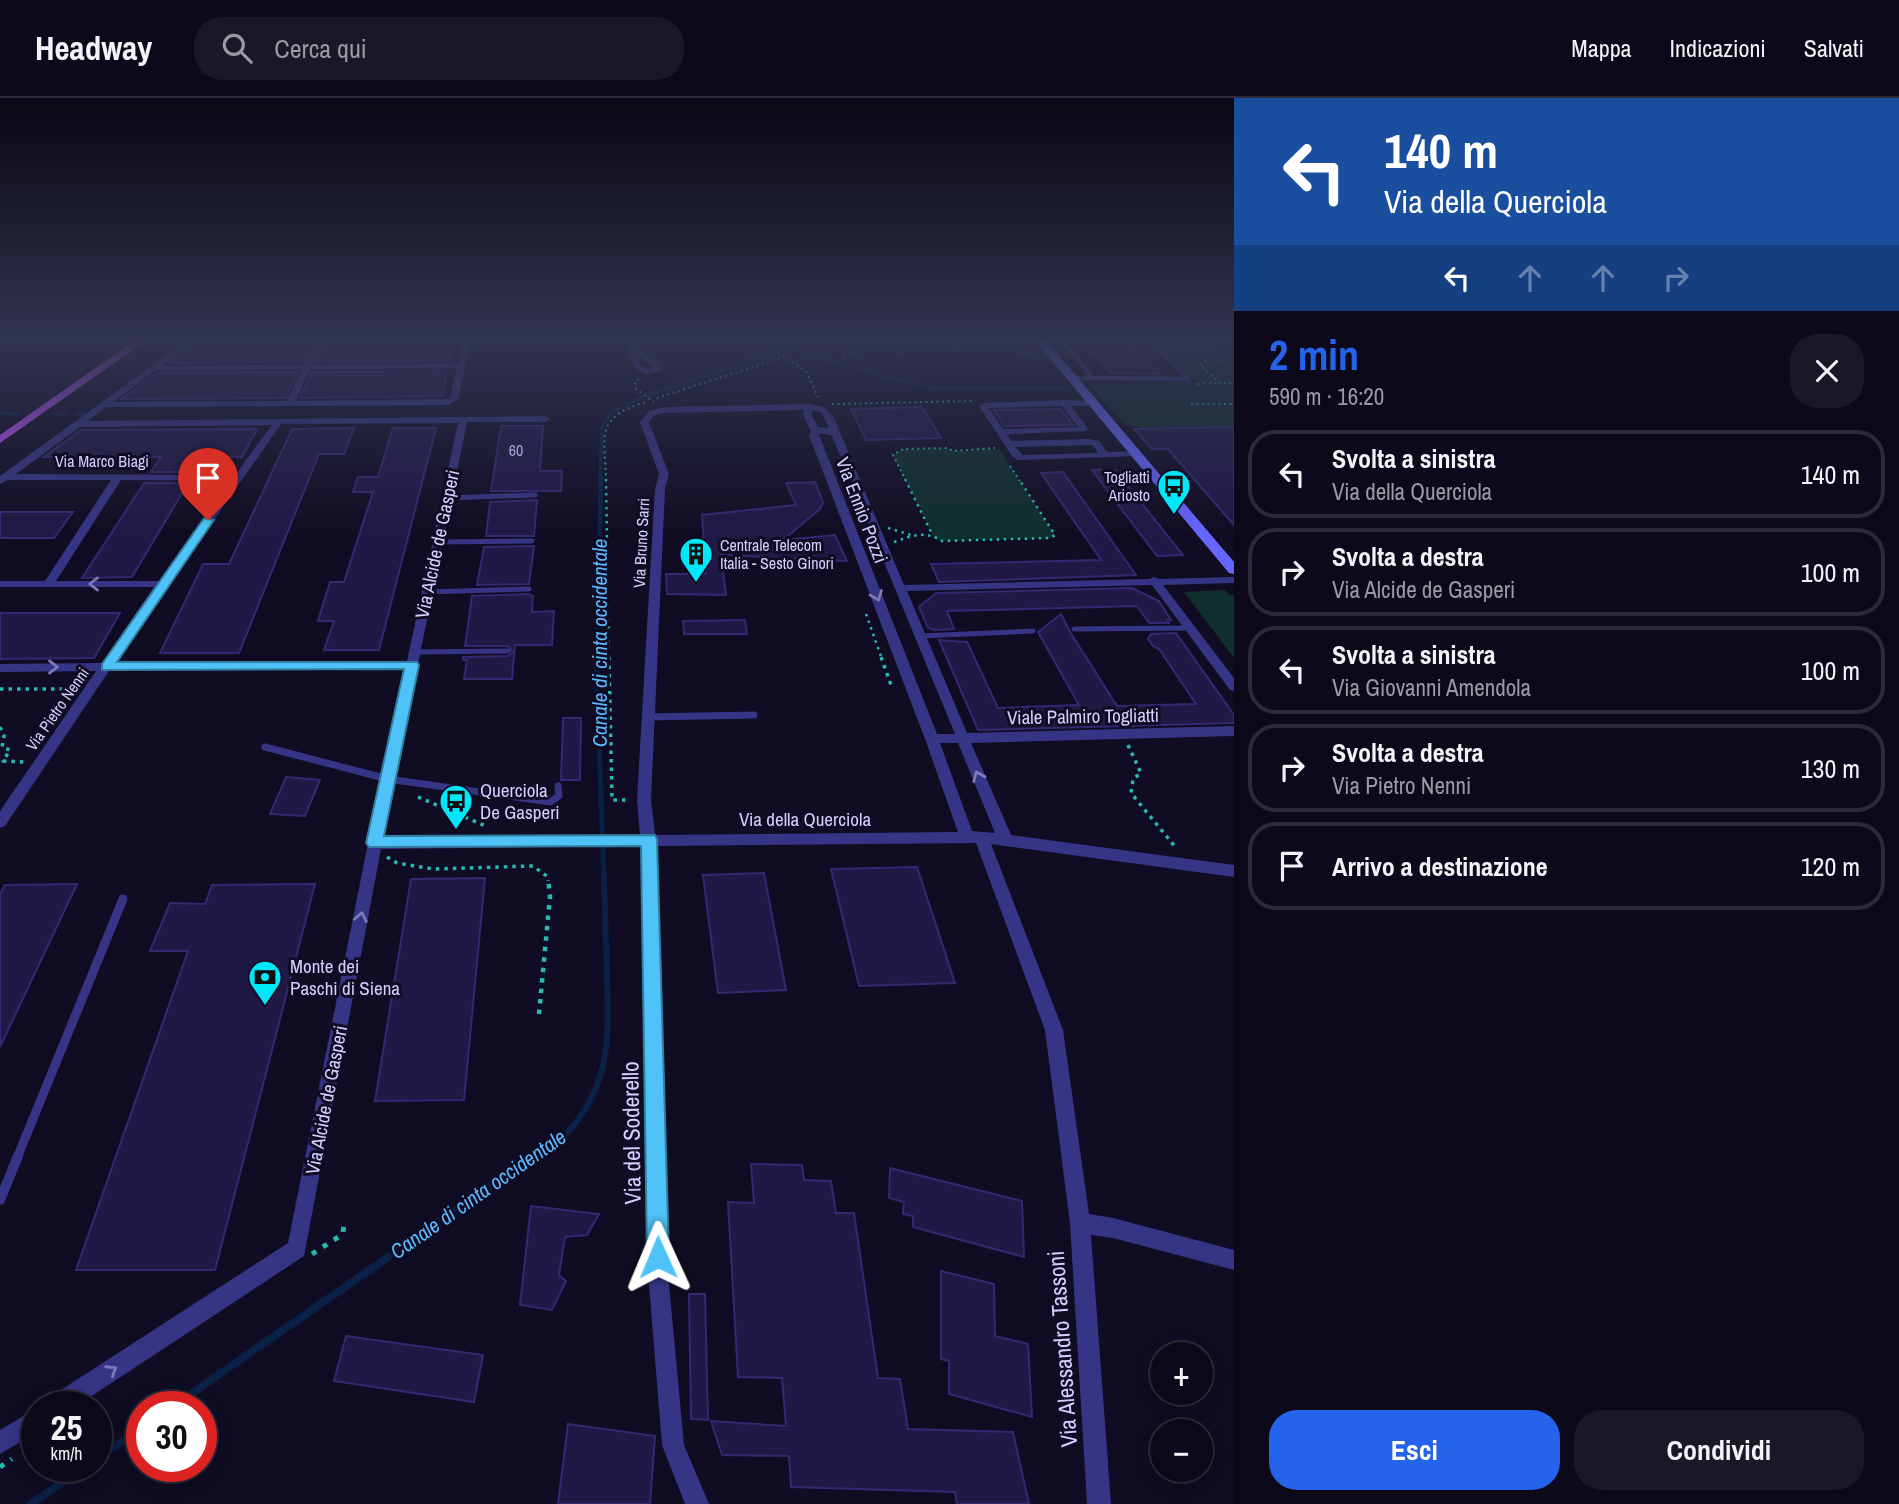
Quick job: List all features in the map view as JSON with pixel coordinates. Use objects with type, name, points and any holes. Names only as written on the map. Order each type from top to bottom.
[{"type":"main road","points":[[0,440],[52,404]]},
{"type":"street","points":[[4,479],[107,405],[311,404]]},
{"type":"street","points":[[1016,404],[983,406],[1000,432],[1004,447],[1024,458],[1136,454]]},
{"type":"street","points":[[1000,432],[1084,429],[1064,404]]},
{"type":"street","points":[[1094,404],[1234,570]]},
{"type":"street","points":[[815,431],[807,414],[815,405],[830,414],[836,434]]},
{"type":"street","name":"Via Bruno Sarri","points":[[649,839],[645,800],[648,717],[660,489],[664,474],[644,422],[646,418],[665,410],[815,405]]},
{"type":"street","points":[[80,424],[276,424],[546,419]]},
{"type":"street","name":"Via Alcide de Gasperi","points":[[80,1391],[297,1249],[375,843],[463,421]]},
{"type":"street","name":"Via Pietro Nenni","points":[[2,818],[162,584],[276,424]]},
{"type":"street","name":"Via Ennio Pozzi","points":[[1005,839],[836,434],[825,429],[815,431],[814,435],[932,739],[1054,1030],[1080,1223]]},
{"type":"street","points":[[1004,447],[1090,442],[1096,443],[1105,456]]},
{"type":"street","points":[[48,584],[118,477]]},
{"type":"street","name":"Via Marco Biagi","points":[[4,479],[238,478]]},
{"type":"street","points":[[1154,580],[1234,687]]},
{"type":"street","points":[[900,588],[1234,580]]},
{"type":"street","points":[[0,583],[162,584]]},
{"type":"street","points":[[0,668],[414,659]]},
{"type":"street","name":"Viale Palmiro Togliatti","points":[[932,739],[1234,731]]},
{"type":"street","name":"Via della Querciola","points":[[375,843],[974,837],[1234,871]]},
{"type":"street","name":"Via del Soderello","points":[[649,839],[659,1284],[673,1445],[697,1504]]},
{"type":"street","name":"Via Alessandro Tassoni","points":[[1099,1504],[1080,1223],[1113,1228],[1234,1260]]},
{"type":"street","points":[[0,1443],[21,1429]]},
{"type":"lane","points":[[447,498],[535,495]]},
{"type":"lane","points":[[438,542],[532,541]]},
{"type":"lane","points":[[427,592],[529,589]]},
{"type":"lane","points":[[1074,629],[1190,628]]},
{"type":"lane","points":[[920,636],[1033,631]]},
{"type":"lane","points":[[414,659],[508,651]]},
{"type":"lane","points":[[648,717],[754,715]]},
{"type":"lane","points":[[265,747],[388,781],[550,802],[559,796],[558,786]]},
{"type":"lane","points":[[0,1200],[124,900]]},
{"type":"path","points":[[640,404],[619,411],[610,419],[605,429],[611,800],[645,800]]},
{"type":"path","points":[[657,404],[662,407]]},
{"type":"path","points":[[825,404],[845,404]]},
{"type":"path","points":[[1191,404],[1234,404]]},
{"type":"path","points":[[932,534],[893,455],[903,449],[964,451],[1004,447]]},
{"type":"path","points":[[892,543],[885,527],[913,535]]},
{"type":"path","points":[[0,689],[74,689],[67,699]]},
{"type":"path","points":[[0,727],[4,736],[2,747],[10,750],[3,761],[24,762]]},
{"type":"path","points":[[1122,734],[1141,773],[1133,779],[1131,793],[1174,843],[1180,856]]},
{"type":"path","points":[[19,770],[31,752]]},
{"type":"path","points":[[388,781],[520,841]]},
{"type":"path","points":[[375,843],[390,862],[417,870],[533,866],[548,877],[550,896],[539,1014]]},
{"type":"green space","points":[[1106,404],[1234,404],[1234,427],[1126,426]]},
{"type":"green space","points":[[978,447],[1000,450],[1055,535],[1050,538],[942,541],[934,538],[893,455],[903,449],[947,448],[963,451]]},
{"type":"green space","points":[[1226,590],[1229,595],[1234,595],[1234,658],[1184,592]]},
{"type":"building","points":[[922,407],[941,438],[866,440],[851,409]]},
{"type":"building","points":[[1061,409],[1073,425],[1004,426],[994,410]]},
{"type":"building","points":[[501,426],[543,426],[540,471],[562,471],[561,491],[491,491]]},
{"type":"building","points":[[1234,427],[1234,525],[1168,449],[1152,449],[1134,429]]},
{"type":"building","points":[[354,428],[344,454],[319,454],[239,653],[160,653],[203,564],[229,564],[292,429]]},
{"type":"building","points":[[393,428],[436,428],[379,650],[324,650],[334,621],[318,621],[330,582],[344,582],[373,492],[353,492],[358,477],[378,477]]},
{"type":"building","points":[[257,429],[242,457],[203,457],[194,472],[151,472],[161,457],[44,457],[81,430]]},
{"type":"building","points":[[1092,470],[1115,470],[1183,555],[1157,556]]},
{"type":"building","points":[[1063,472],[1136,575],[939,582],[931,564],[1101,560],[1041,473]]},
{"type":"building","points":[[815,482],[823,502],[820,509],[783,540],[835,535],[847,561],[721,555],[726,595],[667,594],[666,574],[706,574],[702,515],[796,505],[786,483]]},
{"type":"building","points":[[144,483],[188,483],[132,577],[82,578]]},
{"type":"building","points":[[537,500],[534,536],[486,536],[490,502]]},
{"type":"building","points":[[0,512],[73,512],[54,538],[0,538]]},
{"type":"building","points":[[534,546],[529,584],[477,585],[484,547]]},
{"type":"building","points":[[1132,588],[1159,601],[1171,620],[1167,620],[1169,623],[1149,623],[1137,606],[947,611],[954,629],[935,630],[928,628],[919,607],[936,593]]},
{"type":"building","points":[[472,596],[533,596],[532,612],[554,611],[552,645],[515,645],[512,679],[464,679],[467,660],[463,660],[463,657],[508,656],[513,652],[508,646],[465,646]]},
{"type":"building","points":[[0,613],[120,613],[94,658],[0,659]]},
{"type":"building","points":[[1061,614],[1117,706],[1196,704],[1159,649],[1148,639],[1151,634],[1176,633],[1234,715],[1234,723],[978,730],[939,640],[967,642],[998,708],[1079,705],[1038,632]]},
{"type":"building","points":[[745,620],[747,634],[684,634],[683,621]]},
{"type":"building","points":[[563,718],[581,718],[580,780],[561,780]]},
{"type":"building","points":[[286,777],[320,780],[305,816],[270,814]]},
{"type":"building","points":[[917,867],[955,983],[859,986],[831,869]]},
{"type":"building","points":[[764,873],[786,990],[718,993],[703,875]]},
{"type":"building","points":[[485,878],[464,1100],[375,1101],[411,879]]},
{"type":"building","points":[[77,884],[0,1047],[0,894],[5,885]]},
{"type":"building","points":[[315,884],[215,1270],[76,1270],[188,951],[150,951],[170,903],[205,904],[212,885]]},
{"type":"building","points":[[751,1164],[802,1165],[804,1180],[831,1181],[836,1213],[854,1213],[878,1378],[900,1379],[908,1429],[1013,1432],[1029,1504],[957,1504],[955,1492],[791,1487],[789,1456],[722,1455],[711,1421],[786,1426],[782,1378],[738,1377],[728,1202],[754,1203]]},
{"type":"building","points":[[890,1168],[1022,1201],[1024,1257],[913,1227],[913,1216],[903,1214],[904,1202],[889,1198]]},
{"type":"building","points":[[531,1206],[599,1214],[587,1235],[565,1237],[559,1275],[566,1281],[552,1310],[520,1305]]},
{"type":"building","points":[[941,1271],[994,1284],[995,1336],[1028,1344],[1032,1417],[949,1394],[949,1361],[941,1359]]},
{"type":"building","points":[[689,1294],[705,1294],[708,1420],[691,1419]]},
{"type":"building","points":[[346,1336],[483,1355],[474,1402],[334,1381]]},
{"type":"building","points":[[568,1424],[655,1436],[650,1504],[558,1504]]},
{"type":"waterway","name":"Canale di cinta occidentale","points":[[600,481],[602,426],[611,413],[629,404]]},
{"type":"waterway","points":[[2,413],[19,414]]},
{"type":"waterway","points":[[56,414],[66,414]]},
{"type":"waterway","points":[[76,414],[86,414]]},
{"type":"waterway","name":"Canale di cinta occidentale","points":[[597,659],[601,479]]},
{"type":"waterway","name":"Canale di cinta occidentale","points":[[596,657],[604,881]]},
{"type":"waterway","name":"Canale di cinta occidentale","points":[[532,1158],[567,1133],[592,1097],[600,1078],[608,1020],[604,879]]},
{"type":"waterway","name":"Canale di cinta occidentale","points":[[195,1391],[534,1156]]},
{"type":"waterway","name":"Canale di cinta occidentale","points":[[112,1448],[126,1439]]},
{"type":"waterway","name":"Canale di cinta occidentale","points":[[31,1504],[63,1482]]},
{"type":"place","name":"Togliatti Ariosto","points":[[1174,516]]},
{"type":"place","name":"Centrale Telecom Italia - Sesto Ginori","points":[[696,584]]},
{"type":"place","name":"Querciola De Gasperi","points":[[456,831]]},
{"type":"place","name":"Monte dei Paschi di Siena","points":[[265,1007]]},
{"type":"route","points":[[208,520],[107,667],[412,665],[375,843],[649,839],[658,1257]]}]
